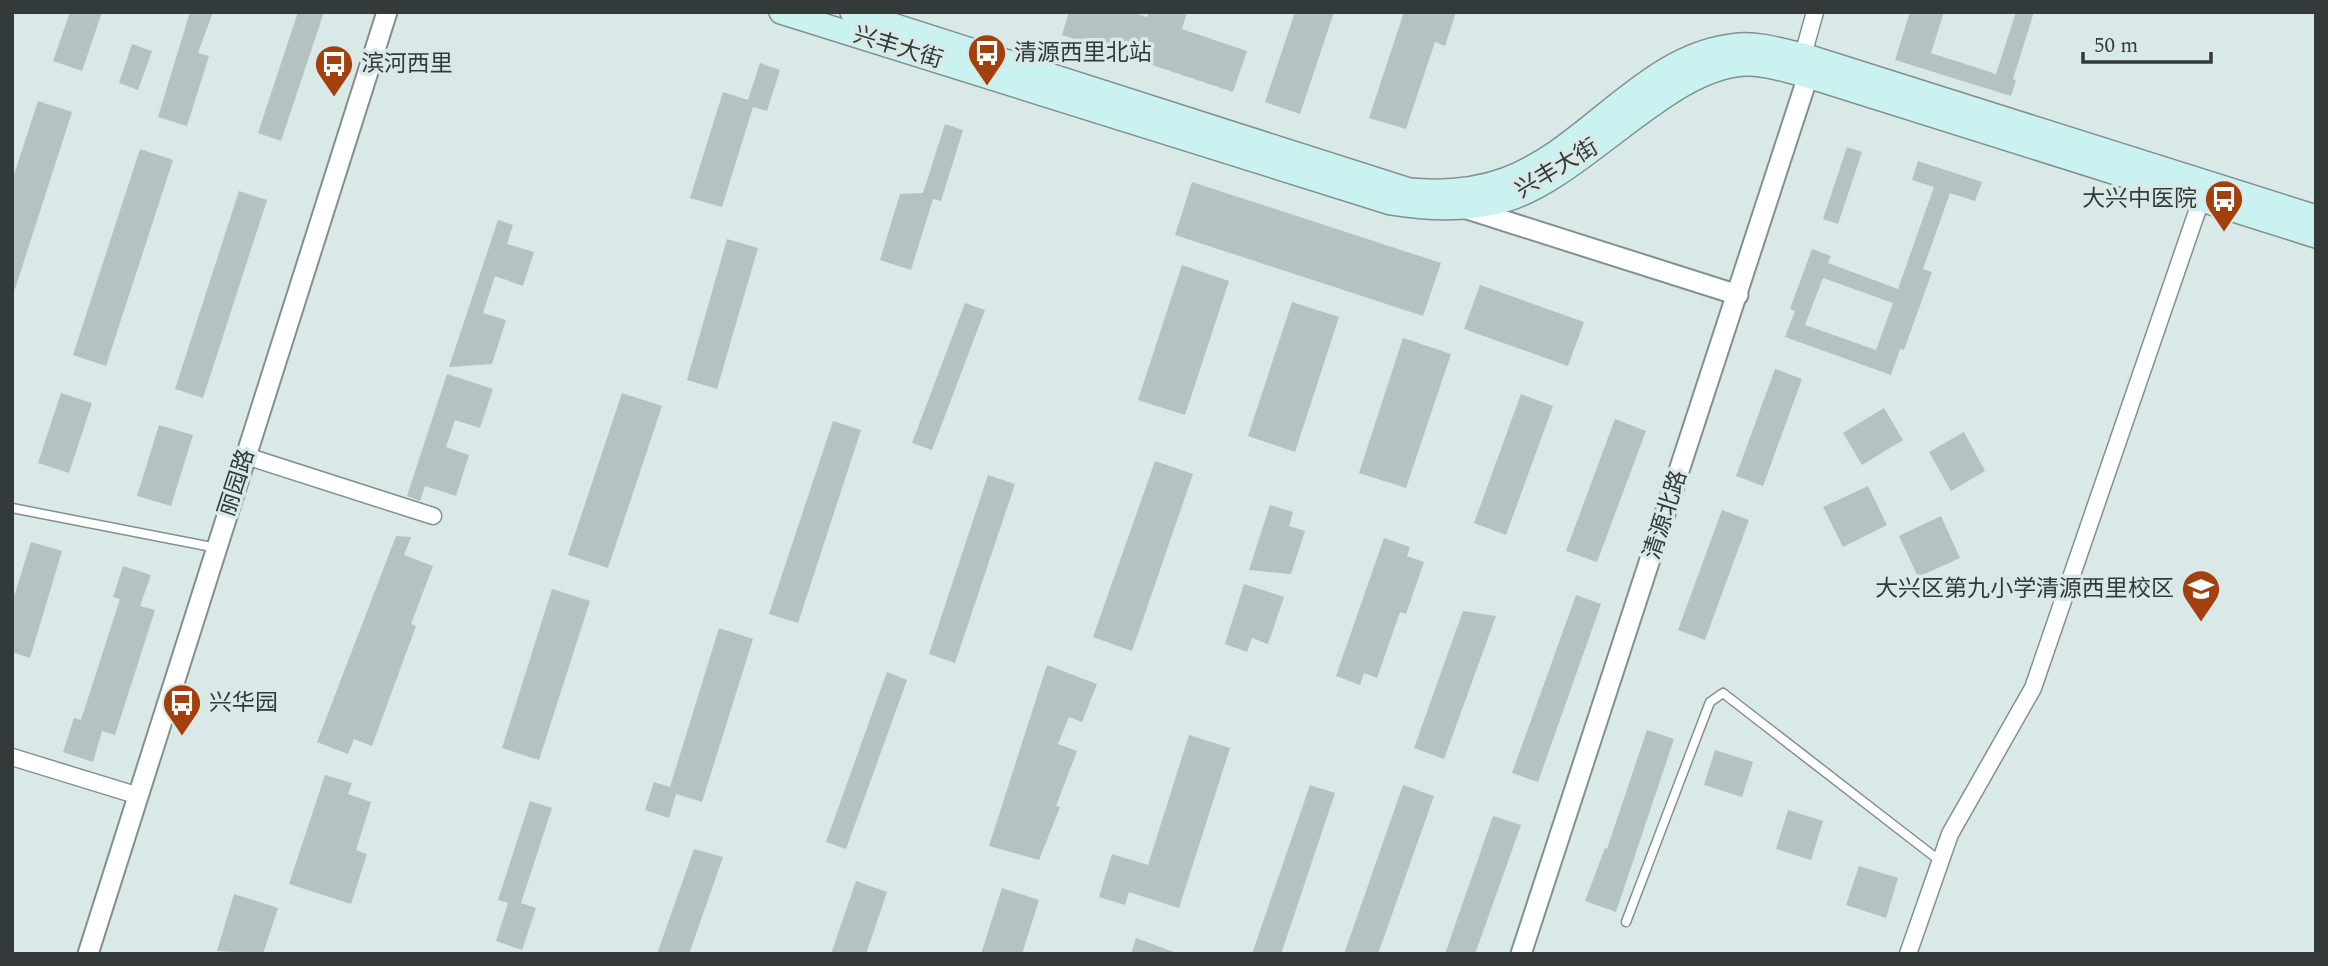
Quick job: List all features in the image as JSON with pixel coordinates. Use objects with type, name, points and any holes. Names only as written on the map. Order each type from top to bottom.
[{"type":"main road","name":"兴丰大街","points":[[781,12],[1391,203],[1430,209],[1463,208],[1503,201],[1539,186],[1676,89],[1721,69],[1749,64],[1805,66],[2316,217]]},
{"type":"main road","name":"兴丰大街","points":[[852,12],[1335,168],[1409,190],[1443,193],[1506,179],[1552,153],[1670,66],[1709,50],[1742,44],[2201,200],[2316,236]]},
{"type":"street","name":"丽园路","points":[[88,954],[387,12]]},
{"type":"street","points":[[1805,66],[1815,12]]},
{"type":"street","name":"清源北路","points":[[1521,954],[1738,295],[1805,66]]},
{"type":"street","points":[[1908,954],[1950,834],[2033,688],[2201,200]]},
{"type":"street","points":[[1463,208],[1738,295]]},
{"type":"street","points":[[246,456],[433,516]]},
{"type":"street","points":[[12,757],[139,796]]},
{"type":"lane","points":[[12,508],[217,548]]},
{"type":"lane","points":[[1626,922],[1710,702],[1723,693],[1940,861]]},
{"type":"building","points":[[70,12],[102,12],[82,71],[53,61]]},
{"type":"building","points":[[190,12],[213,12],[198,53],[209,56],[187,126],[158,117]]},
{"type":"building","points":[[298,12],[324,12],[281,141],[258,133]]},
{"type":"building","points":[[1069,12],[1131,12],[1147,17],[1149,12],[1187,12],[1182,29],[1247,51],[1233,92],[1062,35]]},
{"type":"building","points":[[1295,12],[1334,12],[1300,114],[1265,102]]},
{"type":"building","points":[[1404,12],[1456,12],[1445,46],[1435,42],[1406,129],[1369,118]]},
{"type":"building","points":[[1910,12],[1944,12],[1931,53],[1996,74],[2016,12],[2034,12],[2013,79],[2016,80],[2011,96],[1895,60]]},
{"type":"building","points":[[132,44],[152,51],[138,90],[119,83]]},
{"type":"building","points":[[760,63],[780,70],[767,111],[753,107],[722,207],[690,198],[723,92],[748,100]]},
{"type":"building","points":[[38,101],[72,112],[15,289],[12,288],[12,181]]},
{"type":"building","points":[[945,124],[963,130],[941,201],[933,199],[911,270],[880,260],[900,194],[923,193]]},
{"type":"building","points":[[1847,147],[1862,152],[1838,224],[1823,219]]},
{"type":"building","points":[[140,149],[173,160],[106,366],[73,355]]},
{"type":"building","points":[[1918,161],[1982,182],[1975,201],[1950,193],[1923,269],[1932,272],[1904,350],[1900,349],[1891,375],[1785,337],[1795,311],[1790,309],[1812,249],[1831,256],[1828,263],[1898,289],[1934,187],[1912,180]],"holes":[[[1823,278],[1893,303],[1876,350],[1805,325]]]},
{"type":"building","points":[[1192,182],[1441,263],[1423,316],[1175,235]]},
{"type":"building","points":[[239,191],[267,200],[203,398],[175,389]]},
{"type":"building","points":[[498,220],[513,225],[507,244],[534,252],[523,286],[495,276],[483,313],[506,320],[492,364],[449,367]]},
{"type":"building","points":[[727,239],[758,248],[717,389],[687,380]]},
{"type":"building","points":[[1182,265],[1229,281],[1185,415],[1138,400]]},
{"type":"building","points":[[1480,285],[1584,322],[1568,366],[1464,329]]},
{"type":"building","points":[[1292,302],[1339,317],[1295,452],[1248,436]]},
{"type":"building","points":[[965,303],[985,310],[932,450],[912,443]]},
{"type":"building","points":[[1403,338],[1451,354],[1406,488],[1359,473]]},
{"type":"building","points":[[1775,369],[1802,379],[1763,486],[1736,476]]},
{"type":"building","points":[[447,374],[493,389],[480,428],[455,420],[446,447],[469,455],[456,496],[425,486],[420,501],[407,496]]},
{"type":"building","points":[[61,393],[92,403],[69,473],[38,463]]},
{"type":"building","points":[[622,393],[662,406],[608,568],[568,555]]},
{"type":"building","points":[[1521,394],[1553,406],[1506,535],[1474,523]]},
{"type":"building","points":[[1884,408],[1903,440],[1862,465],[1843,433]]},
{"type":"building","points":[[1615,419],[1646,431],[1597,562],[1566,551]]},
{"type":"building","points":[[833,421],[861,430],[798,623],[769,614]]},
{"type":"building","points":[[159,425],[193,435],[171,506],[137,496]]},
{"type":"building","points":[[1964,432],[1985,471],[1951,491],[1929,452]]},
{"type":"building","points":[[1155,461],[1193,474],[1132,651],[1093,637]]},
{"type":"building","points":[[988,475],[1015,484],[955,663],[929,654]]},
{"type":"building","points":[[1868,486],[1887,525],[1843,547],[1823,507]]},
{"type":"building","points":[[1270,505],[1293,512],[1289,526],[1305,531],[1291,574],[1249,570]]},
{"type":"building","points":[[1722,510],[1749,520],[1705,640],[1678,630]]},
{"type":"building","points":[[1941,516],[1960,558],[1918,577],[1899,536]]},
{"type":"building","points":[[396,536],[411,537],[404,555],[433,566],[411,624],[416,626],[372,746],[354,739],[348,754],[317,742]]},
{"type":"building","points":[[1384,538],[1410,547],[1407,556],[1424,562],[1406,614],[1400,612],[1377,678],[1364,673],[1360,685],[1336,676]]},
{"type":"building","points":[[31,542],[62,551],[30,658],[12,652],[12,603]]},
{"type":"building","points":[[123,566],[151,575],[140,606],[155,610],[115,735],[102,731],[93,762],[63,752],[74,718],[81,720],[120,599],[113,597]]},
{"type":"building","points":[[1244,584],[1284,597],[1268,644],[1252,638],[1247,652],[1225,644]]},
{"type":"building","points":[[552,589],[590,601],[539,760],[502,748]]},
{"type":"building","points":[[1576,595],[1601,604],[1538,782],[1512,773]]},
{"type":"building","points":[[1463,611],[1496,616],[1444,759],[1414,748]]},
{"type":"building","points":[[719,628],[753,639],[702,802],[676,794],[669,818],[645,810],[654,782],[670,787]]},
{"type":"building","points":[[1047,665],[1097,684],[1082,722],[1069,717],[1058,744],[1077,751],[1056,806],[1060,807],[1039,860],[989,846]]},
{"type":"building","points":[[887,672],[907,680],[846,849],[826,842]]},
{"type":"building","points":[[1647,730],[1674,739],[1616,912],[1585,901],[1605,848],[1607,849]]},
{"type":"building","points":[[1189,735],[1230,748],[1179,908],[1129,892],[1125,905],[1099,897],[1112,854],[1148,865]]},
{"type":"building","points":[[1715,750],[1753,762],[1742,797],[1704,785]]},
{"type":"building","points":[[325,775],[352,783],[348,794],[371,802],[356,850],[367,854],[351,904],[289,884]]},
{"type":"building","points":[[1310,785],[1335,793],[1281,954],[1252,954]]},
{"type":"building","points":[[1403,785],[1434,796],[1378,954],[1344,954]]},
{"type":"building","points":[[530,801],[552,808],[521,903],[536,908],[522,950],[496,941],[508,903],[498,900]]},
{"type":"building","points":[[1788,810],[1823,821],[1811,860],[1776,849]]},
{"type":"building","points":[[1493,816],[1521,825],[1475,954],[1445,954]]},
{"type":"building","points":[[694,849],[723,857],[689,954],[657,954]]},
{"type":"building","points":[[1859,866],[1898,878],[1886,918],[1846,905]]},
{"type":"building","points":[[856,881],[887,892],[866,954],[831,954]]},
{"type":"building","points":[[1002,888],[1039,900],[1022,954],[981,954]]},
{"type":"building","points":[[234,894],[278,908],[263,954],[217,951]]},
{"type":"building","points":[[1136,938],[1174,952],[1174,954],[1131,954]]},
{"type":"place","name":"清源西里北站","points":[[987,87]]},
{"type":"place","name":"滨河西里","points":[[334,98]]},
{"type":"place","name":"大兴中医院","points":[[2224,233]]},
{"type":"place","name":"大兴区第九小学清源西里校区","points":[[2201,623]]},
{"type":"place","name":"兴华园","points":[[182,737]]}]
